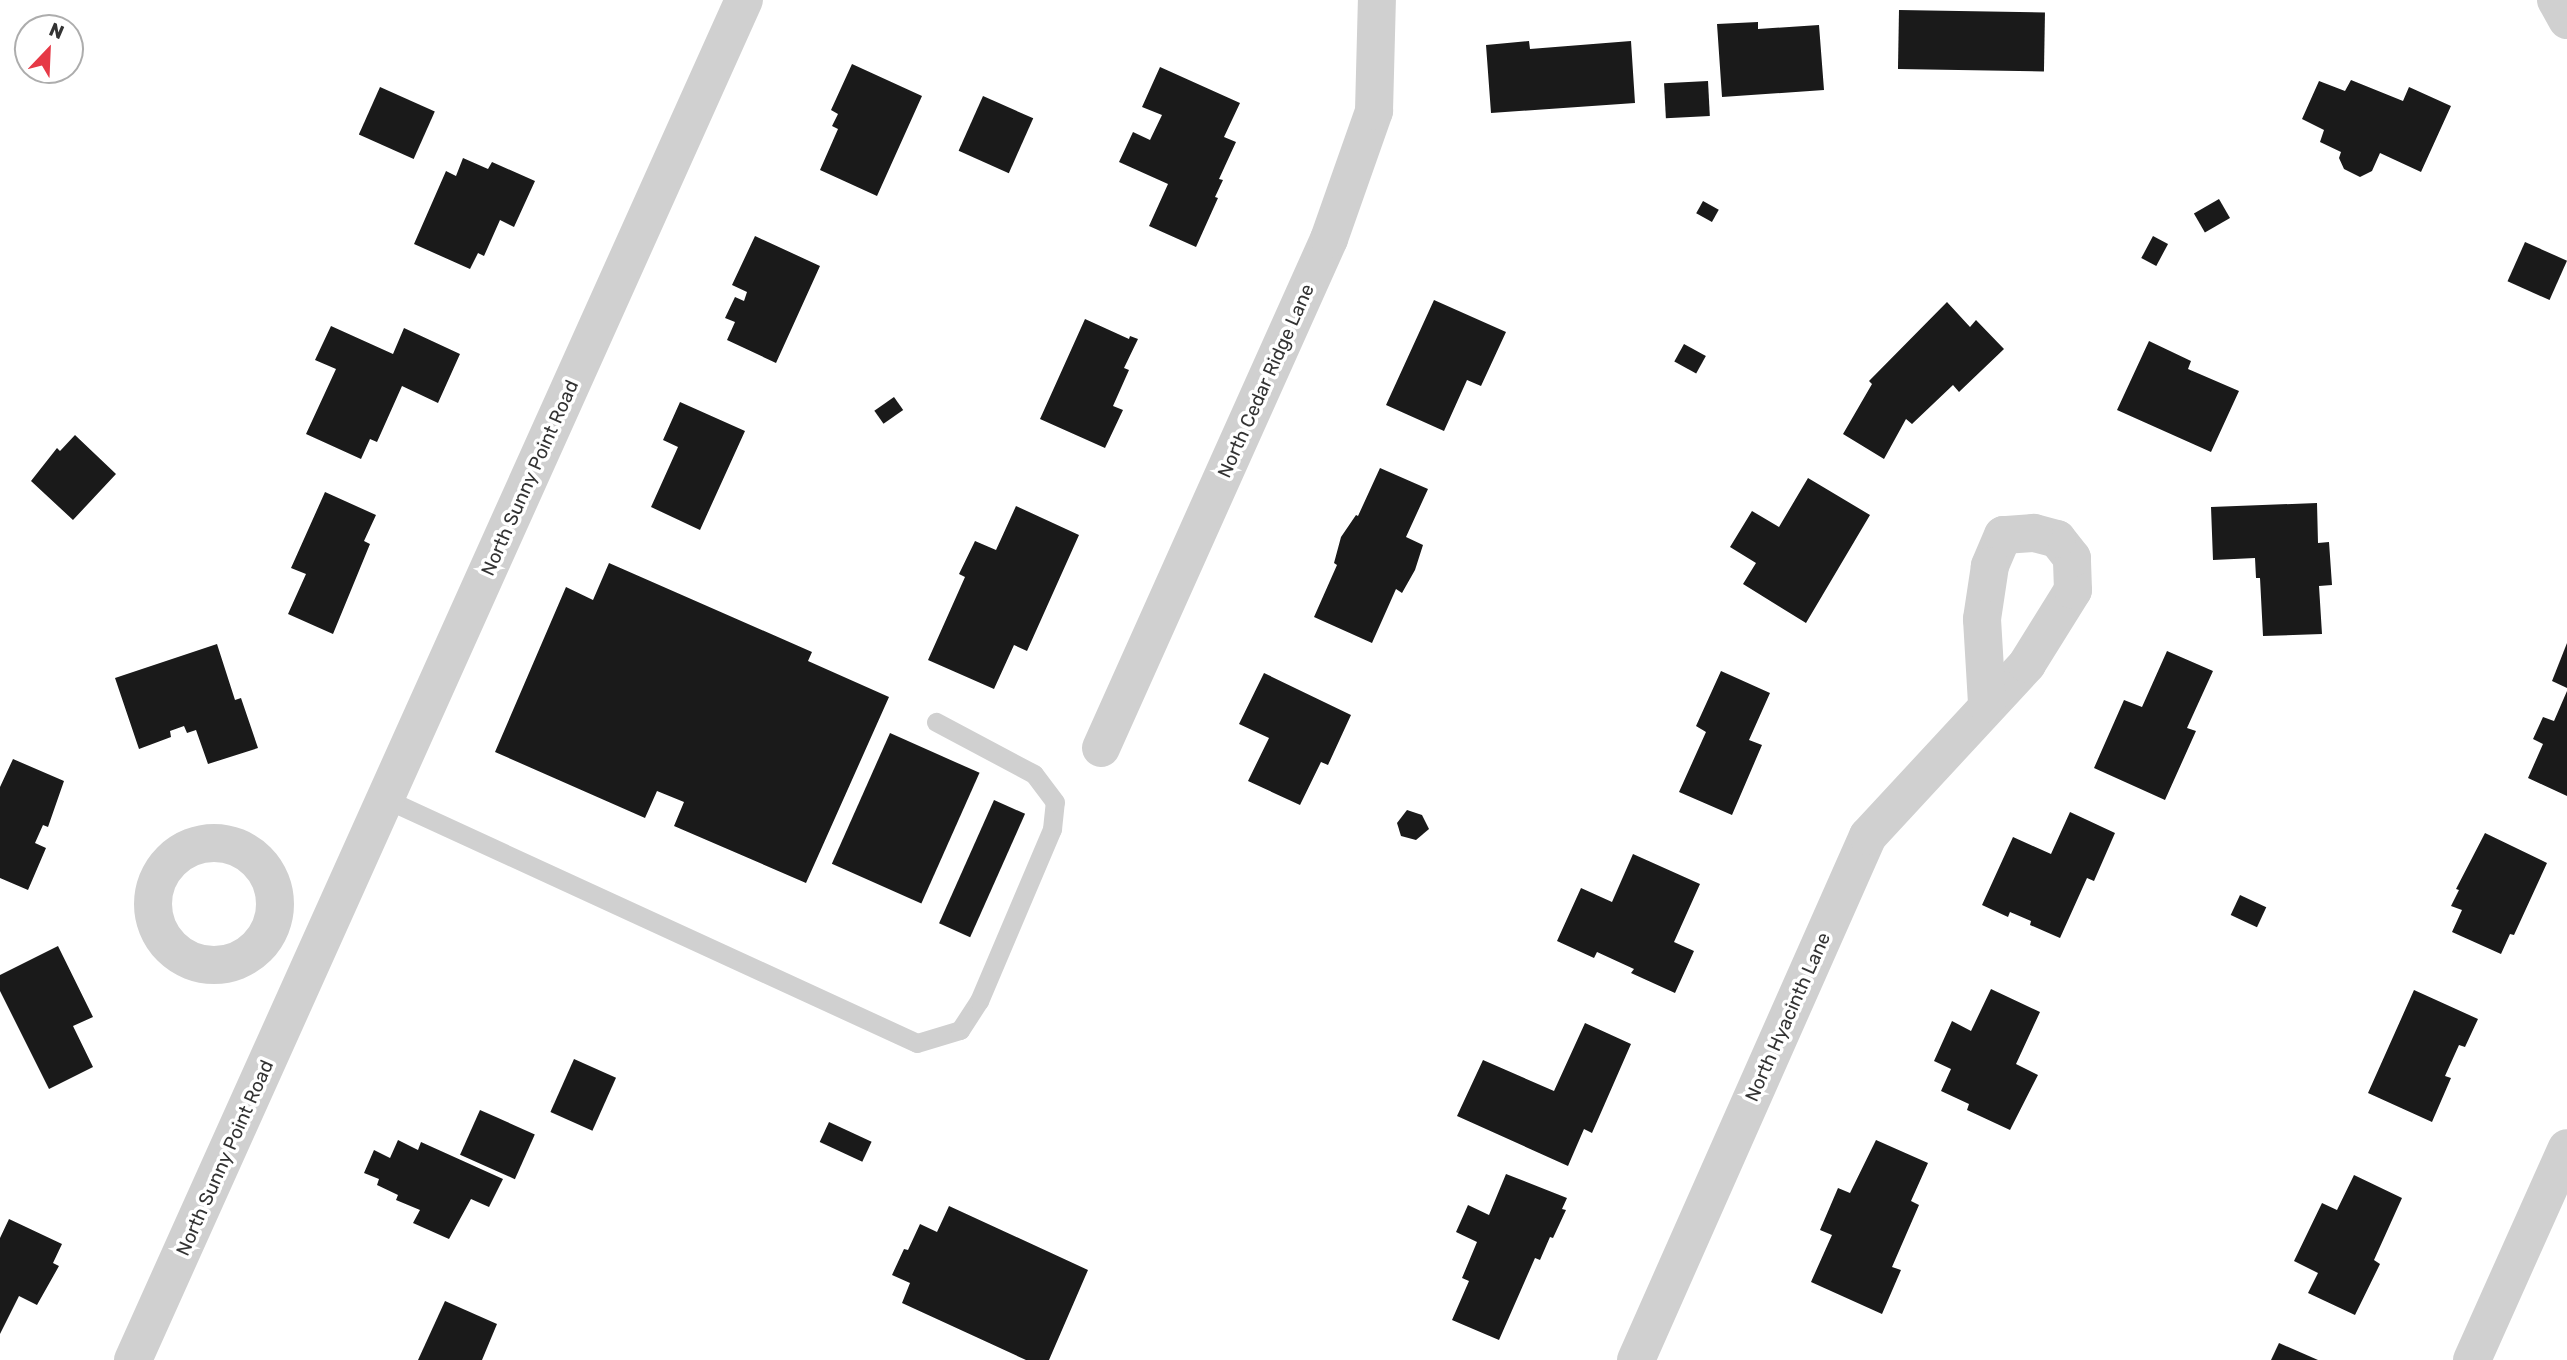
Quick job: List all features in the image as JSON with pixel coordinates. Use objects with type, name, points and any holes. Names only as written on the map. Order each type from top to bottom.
[{"type":"street","name":"North Sunny Point Road","points":[[133,1360],[744,0]]},
{"type":"street","name":"North Cedar Ridge Lane","points":[[1101,748],[1329,239],[1374,111],[1377,0]]},
{"type":"street","points":[[2556,0],[2567,20]]},
{"type":"street","name":"North Hyacinth Lane","points":[[1636,1360],[1868,836],[1987,704]]},
{"type":"street","points":[[269,932],[316,955]]},
{"type":"street","points":[[2472,1360],[2567,1148]]},
{"type":"lane","points":[[386,799],[917,1043],[960,1030],[979,1001],[1052,829],[1055,802],[1034,774],[936,722]]},
{"type":"building","points":[[1899,10],[2045,13],[2044,72],[1898,69]]},
{"type":"building","points":[[1758,22],[1758,29],[1819,25],[1824,90],[1722,97],[1717,24]]},
{"type":"building","points":[[1529,41],[1530,49],[1631,41],[1635,103],[1491,113],[1486,45]]},
{"type":"building","points":[[852,64],[922,96],[877,196],[820,170],[838,129],[832,126],[838,114],[831,110]]},
{"type":"building","points":[[1160,67],[1240,103],[1224,137],[1236,142],[1219,179],[1223,180],[1215,197],[1218,198],[1196,247],[1149,226],[1168,184],[1119,162],[1133,132],[1150,140],[1162,115],[1142,107]]},
{"type":"building","points":[[2351,80],[2403,101],[2409,87],[2451,106],[2421,172],[2380,153],[2372,171],[2360,177],[2344,169],[2339,158],[2341,152],[2320,142],[2324,130],[2302,119],[2319,81],[2345,91]]},
{"type":"building","points":[[1708,81],[1710,116],[1666,118],[1664,83]]},
{"type":"building","points":[[380,87],[435,111],[414,159],[359,135]]},
{"type":"building","points":[[983,96],[1033,118],[1009,173],[959,151]]},
{"type":"building","points":[[463,158],[488,169],[492,162],[535,181],[514,227],[500,220],[484,256],[478,253],[470,269],[414,244],[446,171],[456,176]]},
{"type":"building","points":[[2219,199],[2230,218],[2205,233],[2194,214]]},
{"type":"building","points":[[1703,201],[1719,210],[1712,222],[1696,213]]},
{"type":"building","points":[[755,236],[820,266],[776,363],[727,340],[735,322],[725,318],[735,297],[744,301],[747,292],[732,285]]},
{"type":"building","points":[[2153,236],[2168,244],[2156,266],[2141,258]]},
{"type":"building","points":[[2525,242],[2567,261],[2550,300],[2508,281]]},
{"type":"building","points":[[1434,300],[1506,332],[1481,386],[1467,380],[1444,431],[1386,405]]},
{"type":"building","points":[[1947,302],[1970,327],[1976,320],[2004,349],[1959,392],[1953,385],[1912,424],[1906,419],[1884,459],[1843,434],[1872,384],[1869,381]]},
{"type":"building","points":[[1085,319],[1129,339],[1130,336],[1138,339],[1124,368],[1129,370],[1113,406],[1123,410],[1105,448],[1040,419]]},
{"type":"building","points":[[331,326],[393,354],[404,328],[460,354],[438,403],[402,386],[377,442],[370,439],[361,459],[306,434],[336,369],[315,360]]},
{"type":"building","points":[[2149,341],[2191,361],[2188,369],[2239,391],[2211,452],[2117,410]]},
{"type":"building","points":[[1684,344],[1706,356],[1696,374],[1674,361]]},
{"type":"building","points":[[894,397],[903,410],[884,424],[874,411]]},
{"type":"building","points":[[680,402],[745,431],[700,530],[651,507],[678,447],[663,440]]},
{"type":"building","points":[[75,435],[116,474],[73,520],[31,481],[57,448],[60,451]]},
{"type":"building","points":[[1380,468],[1428,489],[1406,537],[1423,545],[1415,570],[1402,593],[1396,589],[1372,643],[1314,617],[1337,565],[1334,563],[1341,537],[1356,515],[1358,516]]},
{"type":"building","points":[[1808,478],[1870,515],[1806,623],[1743,584],[1756,563],[1730,547],[1752,511],[1779,527]]},
{"type":"building","points":[[325,492],[376,515],[364,541],[370,544],[333,634],[288,614],[306,574],[291,568]]},
{"type":"building","points":[[2317,503],[2318,543],[2329,542],[2332,585],[2319,586],[2322,634],[2263,636],[2260,578],[2256,578],[2255,558],[2213,560],[2211,507]]},
{"type":"building","points":[[1016,506],[1079,535],[1027,651],[1014,645],[994,689],[928,660],[965,577],[959,574],[975,541],[996,550]]},
{"type":"building","points":[[609,563],[812,652],[808,661],[889,697],[806,883],[674,826],[684,802],[657,791],[645,818],[495,752],[566,587],[593,600]]},
{"type":"building","points":[[2567,643],[2567,688],[2552,681]]},
{"type":"building","points":[[217,644],[235,700],[241,698],[258,748],[208,764],[196,730],[187,733],[184,726],[170,731],[171,737],[139,749],[115,678]]},
{"type":"building","points":[[2167,651],[2213,671],[2187,728],[2196,731],[2165,800],[2094,768],[2124,700],[2142,707]]},
{"type":"building","points":[[1721,671],[1770,693],[1749,740],[1762,745],[1732,815],[1679,792],[1706,732],[1696,726]]},
{"type":"building","points":[[1264,673],[1351,715],[1328,765],[1321,762],[1300,805],[1248,781],[1269,738],[1239,724]]},
{"type":"building","points":[[2567,691],[2567,796],[2528,778],[2543,744],[2533,739],[2543,717],[2554,721]]},
{"type":"building","points":[[890,733],[980,773],[921,903],[832,864]]},
{"type":"building","points":[[13,759],[64,781],[48,827],[43,825],[35,843],[46,848],[28,890],[0,878],[0,787]]},
{"type":"building","points":[[994,800],[1025,814],[970,937],[939,923]]},
{"type":"building","points":[[1407,810],[1422,815],[1429,829],[1416,840],[1401,836],[1397,823]]},
{"type":"building","points":[[2070,812],[2115,833],[2094,881],[2087,878],[2060,938],[2030,925],[2031,921],[2010,912],[2008,917],[1982,905],[2013,837],[2051,854]]},
{"type":"building","points":[[2485,833],[2547,863],[2514,935],[2510,934],[2501,954],[2452,932],[2462,910],[2451,906],[2459,890],[2456,889]]},
{"type":"building","points":[[1633,854],[1700,884],[1674,942],[1694,951],[1675,993],[1631,973],[1634,969],[1597,952],[1594,958],[1557,941],[1581,888],[1612,902]]},
{"type":"building","points":[[2240,895],[2266,907],[2257,927],[2231,915]]},
{"type":"building","points":[[58,946],[93,1017],[73,1026],[93,1067],[49,1089],[0,991],[0,975]]},
{"type":"building","points":[[1991,989],[2040,1012],[2016,1064],[2038,1075],[2010,1130],[1967,1110],[1969,1104],[1941,1091],[1951,1069],[1934,1061],[1952,1021],[1971,1031]]},
{"type":"building","points":[[2414,990],[2478,1019],[2465,1047],[2459,1045],[2445,1076],[2451,1078],[2432,1122],[2368,1093]]},
{"type":"building","points":[[1585,1023],[1631,1044],[1592,1133],[1584,1129],[1568,1166],[1457,1116],[1483,1060],[1554,1091]]},
{"type":"building","points":[[574,1059],[616,1078],[592,1131],[550,1112]]},
{"type":"building","points":[[480,1110],[535,1134],[515,1179],[460,1155]]},
{"type":"building","points":[[829,1122],[872,1142],[862,1162],[820,1142]]},
{"type":"building","points":[[398,1140],[418,1150],[421,1142],[503,1179],[489,1207],[471,1199],[449,1239],[413,1223],[420,1210],[396,1200],[398,1195],[377,1185],[379,1179],[364,1173],[374,1150],[390,1158]]},
{"type":"building","points":[[1876,1140],[1928,1163],[1911,1201],[1919,1205],[1892,1267],[1901,1270],[1882,1314],[1811,1282],[1832,1235],[1820,1230],[1838,1188],[1850,1193]]},
{"type":"building","points":[[1506,1174],[1567,1198],[1562,1209],[1566,1210],[1553,1238],[1550,1237],[1540,1260],[1535,1258],[1499,1340],[1452,1320],[1469,1281],[1462,1278],[1477,1242],[1456,1232],[1468,1205],[1489,1215]]},
{"type":"building","points":[[2354,1175],[2402,1198],[2374,1260],[2380,1264],[2355,1315],[2308,1293],[2318,1273],[2294,1261],[2322,1203],[2337,1210]]},
{"type":"building","points":[[949,1206],[1088,1270],[1049,1360],[1026,1360],[902,1303],[910,1283],[892,1275],[904,1249],[908,1250],[920,1224],[937,1232]]},
{"type":"building","points":[[9,1219],[62,1244],[53,1263],[59,1266],[37,1305],[19,1296],[0,1334],[0,1238]]},
{"type":"building","points":[[445,1301],[497,1324],[482,1360],[418,1360]]},
{"type":"building","points":[[2279,1343],[2318,1360],[2271,1360]]}]
